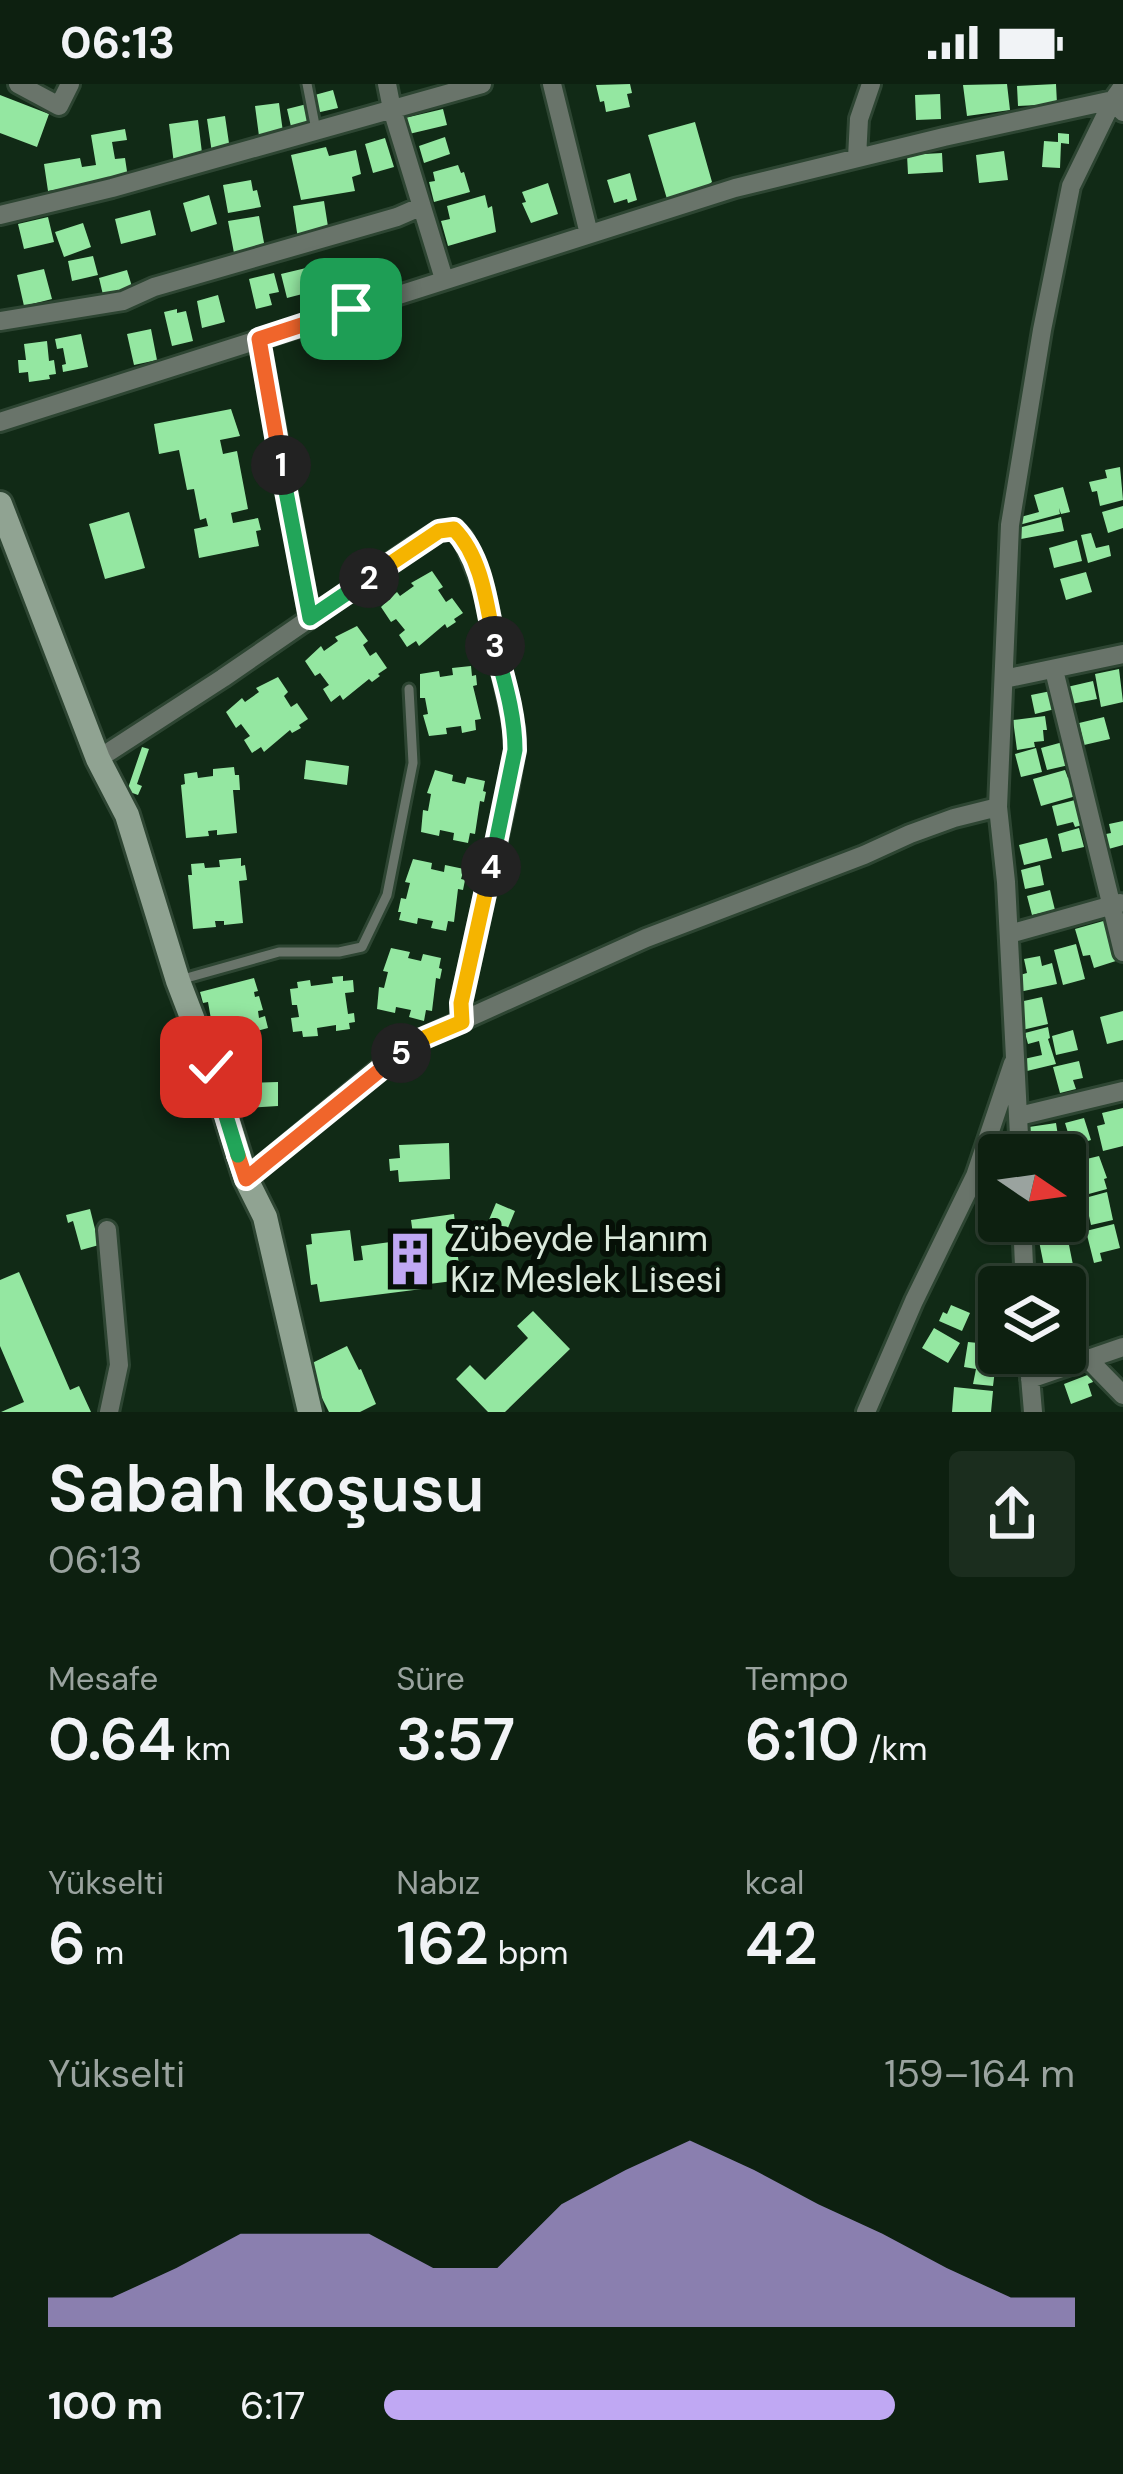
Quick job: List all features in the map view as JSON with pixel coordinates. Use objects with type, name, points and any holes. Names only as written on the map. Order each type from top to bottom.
[{"type":"street","points":[[18,84],[59,106],[70,84]]},
{"type":"street","points":[[387,84],[444,279]]},
{"type":"street","points":[[0,215],[482,84]]},
{"type":"street","points":[[552,84],[589,234]]},
{"type":"street","points":[[857,158],[859,119],[871,84]]},
{"type":"street","points":[[0,422],[735,188],[1120,100]]},
{"type":"street","points":[[1019,1134],[998,807],[1010,525],[1070,186],[1120,100]]},
{"type":"street","points":[[0,321],[123,302],[154,287],[420,207]]},
{"type":"street","points":[[259,339],[310,618]]},
{"type":"street","points":[[0,504],[98,759],[127,815],[246,1179],[266,1217],[310,1412]]},
{"type":"street","points":[[98,759],[412,548],[439,531],[454,529],[463,538],[484,590],[515,732],[461,1003],[462,1022]]},
{"type":"street","points":[[1004,680],[1123,654]]},
{"type":"street","points":[[1054,670],[1117,903],[1123,952]]},
{"type":"street","points":[[246,1179],[417,1041],[646,938],[910,834],[998,807]]},
{"type":"street","points":[[1009,934],[1117,903]]},
{"type":"street","points":[[866,1412],[975,1177],[1015,1055]]},
{"type":"street","points":[[1019,1116],[1123,1090]]},
{"type":"street","points":[[107,1230],[119,1366],[109,1412]]},
{"type":"street","points":[[1030,1379],[1123,1347]]},
{"type":"street","points":[[1087,1358],[1123,1395]]},
{"type":"street","points":[[1030,1374],[1033,1412]]},
{"type":"lane","points":[[307,84],[316,130]]},
{"type":"lane","points":[[178,981],[279,952],[340,952],[362,947],[387,895],[412,763],[410,689]]},
{"type":"building","points":[[630,84],[630,107],[606,112],[596,85]]},
{"type":"building","points":[[1007,84],[1010,110],[967,116],[963,85]]},
{"type":"building","points":[[1056,84],[1057,104],[1018,106],[1017,86]]},
{"type":"building","points":[[333,90],[338,108],[316,113],[311,96]]},
{"type":"building","points":[[940,94],[941,119],[916,120],[915,95]]},
{"type":"building","points":[[0,95],[49,114],[37,147],[0,133]]},
{"type":"building","points":[[279,103],[283,132],[259,136],[255,106]]},
{"type":"building","points":[[307,104],[312,126],[292,131],[287,109]]},
{"type":"building","points":[[443,109],[447,125],[409,134],[405,118]]},
{"type":"building","points":[[225,116],[230,150],[212,153],[207,119]]},
{"type":"building","points":[[198,120],[203,161],[174,164],[169,124]]},
{"type":"building","points":[[695,122],[712,182],[667,199],[648,135]]},
{"type":"building","points":[[125,129],[127,140],[112,142],[115,159],[125,158],[128,178],[48,191],[44,164],[80,158],[82,167],[96,165],[91,135]]},
{"type":"building","points":[[1058,133],[1069,134],[1069,144],[1061,143],[1060,168],[1042,167],[1044,141],[1058,142]]},
{"type":"building","points":[[445,137],[450,154],[424,163],[419,146]]},
{"type":"building","points":[[385,138],[394,167],[373,173],[365,144]]},
{"type":"building","points":[[326,147],[329,156],[356,150],[361,174],[352,177],[355,191],[301,200],[291,155]]},
{"type":"building","points":[[1004,151],[1008,180],[979,183],[976,155]]},
{"type":"building","points":[[942,153],[943,172],[908,174],[907,155]]},
{"type":"building","points":[[458,165],[470,192],[434,202],[429,182],[435,181],[433,172]]},
{"type":"building","points":[[630,173],[637,200],[614,203],[607,180]]},
{"type":"building","points":[[251,180],[261,207],[228,213],[223,185]]},
{"type":"building","points":[[548,183],[558,214],[531,223],[522,192]]},
{"type":"building","points":[[209,195],[217,224],[191,232],[183,203]]},
{"type":"building","points":[[485,195],[496,232],[448,246],[441,221],[450,219],[447,206]]},
{"type":"building","points":[[324,201],[329,233],[298,239],[293,206]]},
{"type":"building","points":[[150,210],[156,235],[121,244],[115,219]]},
{"type":"building","points":[[259,216],[265,248],[234,253],[228,221]]},
{"type":"building","points":[[48,217],[54,242],[24,249],[18,224]]},
{"type":"building","points":[[83,223],[91,247],[64,257],[55,232]]},
{"type":"building","points":[[93,256],[98,275],[72,281],[68,261]]},
{"type":"building","points":[[331,262],[337,285],[287,298],[281,274]]},
{"type":"building","points":[[44,269],[52,299],[24,306],[17,275]]},
{"type":"building","points":[[127,270],[133,290],[104,299],[99,278]]},
{"type":"building","points":[[274,273],[279,292],[269,294],[272,305],[256,309],[249,279]]},
{"type":"building","points":[[218,295],[225,322],[202,328],[197,301]]},
{"type":"building","points":[[177,309],[177,313],[186,311],[193,341],[172,346],[164,312]]},
{"type":"building","points":[[151,329],[157,360],[134,365],[127,334]]},
{"type":"building","points":[[81,334],[88,367],[63,372],[63,348],[57,349],[55,339]]},
{"type":"building","points":[[47,341],[56,374],[29,382],[28,372],[19,373],[18,360],[26,360],[24,344]]},
{"type":"building","points":[[231,409],[240,436],[220,440],[223,454],[237,451],[248,509],[231,513],[233,523],[258,518],[259,546],[199,558],[194,529],[208,526],[206,518],[200,520],[194,489],[187,490],[179,450],[159,454],[154,424]]},
{"type":"building","points":[[1120,467],[1123,500],[1100,506],[1089,482],[1107,478],[1105,470]]},
{"type":"building","points":[[1063,487],[1070,512],[1061,514],[1059,508],[1060,514],[1019,525],[1017,518],[1039,512],[1034,495]]},
{"type":"building","points":[[1123,506],[1123,528],[1108,533],[1102,512]]},
{"type":"building","points":[[129,512],[145,568],[105,579],[89,524]]},
{"type":"building","points":[[1061,517],[1064,531],[1021,539],[1018,528]]},
{"type":"building","points":[[1091,533],[1096,548],[1109,545],[1111,556],[1088,563],[1081,535]]},
{"type":"building","points":[[1077,540],[1082,561],[1054,568],[1049,548]]},
{"type":"building","points":[[432,571],[446,602],[452,598],[463,613],[419,646],[416,641],[407,647],[399,635],[405,630],[396,619],[391,622],[381,607]]},
{"type":"building","points":[[1086,572],[1092,592],[1066,600],[1060,579]]},
{"type":"building","points":[[357,626],[368,641],[363,645],[370,656],[376,652],[387,668],[343,700],[340,695],[331,702],[323,689],[329,685],[305,661]]},
{"type":"building","points":[[471,666],[481,719],[475,720],[476,730],[462,733],[461,726],[429,736],[420,674],[453,675],[452,668]]},
{"type":"building","points":[[1119,669],[1123,702],[1101,707],[1095,674]]},
{"type":"building","points":[[278,677],[291,707],[297,703],[308,719],[264,752],[261,747],[252,753],[244,740],[250,736],[241,724],[236,728],[226,712]]},
{"type":"building","points":[[1093,681],[1097,699],[1071,704],[1067,687]]},
{"type":"building","points":[[1051,691],[1055,709],[1035,714],[1031,695]]},
{"type":"building","points":[[1045,716],[1044,741],[1017,750],[1013,720]]},
{"type":"building","points":[[1104,717],[1110,739],[1084,745],[1079,723]]},
{"type":"building","points":[[1063,742],[1069,765],[1047,770],[1041,748]]},
{"type":"building","points":[[142,747],[149,749],[138,795],[127,791]]},
{"type":"building","points":[[1036,748],[1042,772],[1021,777],[1015,754]]},
{"type":"building","points":[[306,760],[349,766],[347,785],[304,779]]},
{"type":"building","points":[[234,767],[240,790],[233,790],[237,833],[217,835],[217,830],[208,831],[209,836],[186,838],[184,774],[213,776],[213,769]]},
{"type":"building","points":[[435,770],[465,784],[467,777],[485,781],[484,802],[480,801],[475,834],[470,833],[468,843],[453,840],[454,833],[421,832]]},
{"type":"building","points":[[1065,770],[1076,796],[1041,806],[1033,779]]},
{"type":"building","points":[[1075,800],[1082,825],[1057,826],[1052,806]]},
{"type":"building","points":[[1123,821],[1123,845],[1105,850],[1101,835],[1111,833],[1109,824]]},
{"type":"building","points":[[1079,828],[1084,847],[1062,852],[1058,834]]},
{"type":"building","points":[[1047,838],[1052,858],[1024,865],[1019,845]]},
{"type":"building","points":[[241,858],[247,880],[239,881],[243,923],[215,921],[216,927],[193,929],[191,864],[220,867],[219,860]]},
{"type":"building","points":[[413,859],[432,863],[431,869],[444,872],[445,865],[464,869],[454,922],[448,921],[446,931],[431,928],[433,921],[399,920]]},
{"type":"building","points":[[1040,865],[1044,885],[1025,889],[1021,870]]},
{"type":"building","points":[[1050,890],[1055,910],[1032,915],[1027,896]]},
{"type":"building","points":[[1107,920],[1119,960],[1094,968],[1090,955],[1083,956],[1075,929]]},
{"type":"building","points":[[1076,944],[1085,979],[1063,985],[1054,950]]},
{"type":"building","points":[[391,948],[410,952],[408,958],[421,961],[423,954],[441,958],[432,1011],[426,1010],[424,1021],[409,1017],[411,1010],[377,1009]]},
{"type":"building","points":[[1040,956],[1042,966],[1052,963],[1057,984],[1019,992],[1016,976],[1027,973],[1024,959]]},
{"type":"building","points":[[343,976],[343,981],[353,980],[354,992],[345,993],[348,1014],[354,1013],[350,1029],[317,1028],[318,1036],[303,1037],[302,1031],[293,1032],[291,1018],[299,1017],[290,989],[298,988],[297,982],[310,980],[311,986],[333,983],[332,977]]},
{"type":"building","points":[[254,978],[255,997],[259,996],[263,1010],[258,1011],[259,1018],[265,1016],[268,1028],[216,1042],[216,1024],[212,1025],[208,1002],[203,1003],[200,992]]},
{"type":"building","points":[[1042,997],[1048,1024],[1022,1030],[1015,1003]]},
{"type":"building","points":[[1123,1011],[1123,1040],[1107,1044],[1100,1017]]},
{"type":"building","points":[[1048,1027],[1056,1064],[1027,1071],[1024,1059],[1042,1055],[1039,1041],[1028,1044],[1025,1033]]},
{"type":"building","points":[[1073,1030],[1078,1050],[1056,1055],[1052,1036]]},
{"type":"building","points":[[1079,1061],[1083,1078],[1073,1080],[1076,1089],[1060,1093],[1053,1067]]},
{"type":"building","points":[[278,1082],[278,1106],[244,1108],[243,1083]]},
{"type":"building","points":[[1123,1108],[1123,1146],[1103,1151],[1097,1126],[1105,1124],[1102,1113]]},
{"type":"building","points":[[1084,1118],[1091,1140],[1086,1142],[1086,1134],[1068,1134],[1065,1123]]},
{"type":"building","points":[[1056,1123],[1058,1134],[1030,1134],[1029,1127]]},
{"type":"building","name":"Zübeyde Hanım Kız Meslek Lisesi","points":[[449,1143],[450,1179],[399,1182],[398,1170],[390,1171],[389,1159],[400,1158],[399,1145]]},
{"type":"building","points":[[1099,1156],[1107,1189],[1086,1195],[1086,1159]]},
{"type":"building","points":[[1107,1192],[1113,1220],[1091,1225],[1086,1198]]},
{"type":"building","points":[[496,1203],[515,1211],[502,1242],[483,1234]]},
{"type":"building","points":[[90,1209],[99,1245],[81,1250],[73,1221],[68,1223],[66,1215]]},
{"type":"building","name":"Zübeyde Hanım Kız Meslek Lisesi","points":[[454,1214],[463,1257],[458,1257],[461,1280],[320,1302],[317,1284],[311,1285],[306,1245],[312,1244],[311,1234],[350,1230],[354,1261],[363,1260],[361,1246],[405,1240],[407,1257],[416,1256],[411,1220]]},
{"type":"building","points":[[1114,1224],[1120,1248],[1100,1253],[1102,1261],[1094,1263],[1086,1231]]},
{"type":"building","points":[[1039,1242],[1068,1242],[1073,1265],[1044,1266]]},
{"type":"building","points":[[19,1272],[70,1390],[79,1386],[91,1412],[1,1412],[24,1402],[0,1346],[0,1280]]},
{"type":"building","points":[[951,1305],[970,1313],[962,1331],[939,1321]]},
{"type":"building","points":[[533,1311],[570,1349],[505,1412],[488,1412],[456,1379],[470,1365],[485,1380],[528,1338],[517,1326]]},
{"type":"building","points":[[934,1328],[960,1343],[948,1363],[922,1348]]},
{"type":"building","points":[[968,1342],[978,1343],[978,1374],[994,1374],[993,1386],[973,1384],[976,1369],[964,1367]]},
{"type":"building","points":[[347,1346],[376,1404],[360,1412],[329,1412],[306,1366]]},
{"type":"building","points":[[1090,1374],[1092,1396],[1071,1404],[1064,1384]]},
{"type":"building","points":[[954,1387],[993,1391],[991,1412],[952,1412]]},
{"type":"place","name":"Zübeyde Hanım Kız Meslek Lisesi","points":[[410,1259]]},
{"type":"route","points":[[211,1067],[246,1179],[417,1041],[462,1022],[461,1003],[508,791],[515,732],[507,691],[484,590],[463,538],[454,529],[439,531],[310,618],[259,339],[351,309]]}]
